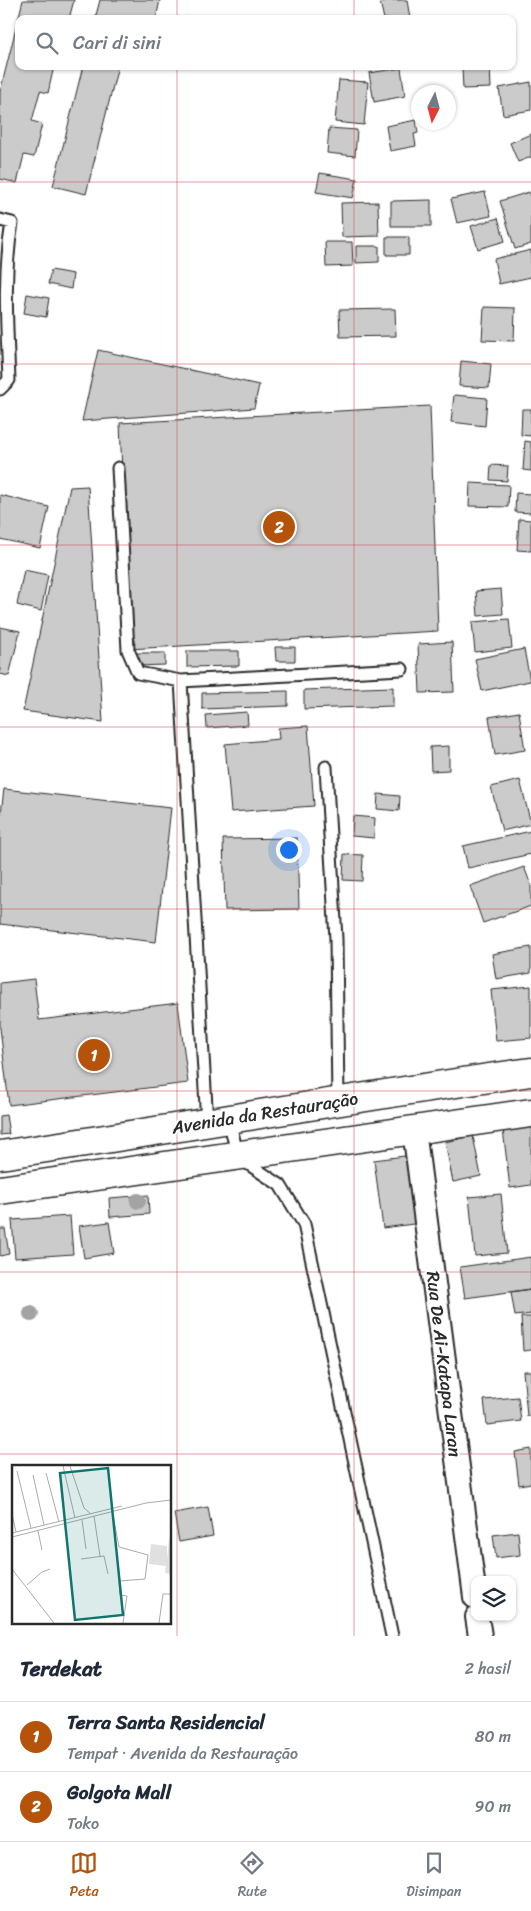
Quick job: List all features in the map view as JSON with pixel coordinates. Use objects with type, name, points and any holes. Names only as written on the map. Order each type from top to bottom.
[{"type":"main road","name":"Avenida da Restauração","points":[[0,1155],[218,1122],[409,1089],[531,1072]]},
{"type":"main road","points":[[0,1190],[531,1113]]},
{"type":"street","name":"Rua De Ai-Katapa Laran","points":[[414,1130],[472,1576]]},
{"type":"street","points":[[478,1621],[480,1636]]},
{"type":"lane","points":[[0,220],[12,223],[7,251],[6,296],[9,380],[0,389]]},
{"type":"lane","points":[[118,468],[128,650],[138,674],[181,681],[402,669]]},
{"type":"lane","points":[[181,681],[218,1122],[238,1157],[280,1185],[304,1224],[392,1636]]},
{"type":"lane","points":[[326,768],[336,940],[338,1102]]},
{"type":"building","points":[[23,0],[74,0],[70,15],[19,15]]},
{"type":"building","points":[[100,0],[160,0],[157,15],[96,15]]},
{"type":"building","points":[[407,0],[409,15],[383,15],[380,2]]},
{"type":"building","points":[[15,32],[15,70],[53,70],[48,93],[40,91],[32,121],[42,124],[34,157],[24,155],[17,183],[0,179],[0,92]]},
{"type":"building","points":[[82,70],[117,70],[86,194],[53,186]]},
{"type":"building","points":[[401,70],[405,96],[374,102],[369,73]]},
{"type":"building","points":[[462,70],[490,70],[491,88],[463,89]]},
{"type":"building","points":[[339,80],[368,82],[364,125],[335,122]]},
{"type":"building","points":[[531,82],[531,110],[503,115],[499,88]]},
{"type":"building","points":[[411,121],[411,130],[418,130],[418,133],[414,134],[416,146],[390,151],[386,126]]},
{"type":"building","points":[[329,128],[357,130],[355,156],[327,153]]},
{"type":"building","points":[[531,134],[531,157],[518,162],[510,143]]},
{"type":"building","points":[[320,173],[357,179],[353,198],[316,192]]},
{"type":"building","points":[[485,192],[491,216],[457,223],[451,199]]},
{"type":"building","points":[[529,192],[531,200],[531,244],[515,249],[500,201]]},
{"type":"building","points":[[431,200],[431,226],[391,226],[391,201]]},
{"type":"building","points":[[378,202],[379,236],[342,237],[341,203]]},
{"type":"building","points":[[498,218],[505,241],[478,249],[471,226]]},
{"type":"building","points":[[386,237],[409,237],[409,255],[386,255]]},
{"type":"building","points":[[325,242],[352,242],[353,266],[326,267]]},
{"type":"building","points":[[356,246],[379,246],[379,262],[356,263]]},
{"type":"building","points":[[531,250],[531,277],[499,284],[494,259]]},
{"type":"building","points":[[51,270],[73,274],[71,289],[48,284]]},
{"type":"building","points":[[27,294],[49,298],[46,317],[24,313]]},
{"type":"building","points":[[484,307],[515,308],[514,341],[482,340]]},
{"type":"building","points":[[395,309],[396,336],[340,337],[339,310]]},
{"type":"building","points":[[98,350],[259,385],[254,408],[82,421]]},
{"type":"building","points":[[461,361],[491,364],[489,388],[459,386]]},
{"type":"building","points":[[454,395],[487,398],[485,426],[451,422]]},
{"type":"building","points":[[430,406],[438,631],[129,649],[120,423]]},
{"type":"building","points":[[522,409],[531,409],[531,436],[521,435]]},
{"type":"building","points":[[525,441],[531,442],[531,471],[523,470]]},
{"type":"building","points":[[491,465],[508,466],[507,481],[490,480]]},
{"type":"building","points":[[470,483],[509,485],[508,507],[469,506]]},
{"type":"building","points":[[88,486],[103,722],[23,711],[70,487]]},
{"type":"building","points":[[516,493],[531,494],[531,513],[515,512]]},
{"type":"building","points":[[0,495],[49,507],[40,548],[0,539]]},
{"type":"building","points":[[519,519],[531,520],[531,551],[517,550]]},
{"type":"building","points":[[24,570],[48,575],[41,611],[17,605]]},
{"type":"building","points":[[501,589],[503,614],[478,616],[476,591]]},
{"type":"building","points":[[509,619],[512,648],[475,652],[472,622]]},
{"type":"building","points":[[0,627],[20,631],[9,676],[0,674]]},
{"type":"building","points":[[452,642],[454,692],[420,693],[418,644]]},
{"type":"building","points":[[275,647],[295,647],[295,661],[276,661]]},
{"type":"building","points":[[524,649],[530,681],[482,691],[475,659]]},
{"type":"building","points":[[187,651],[239,651],[239,666],[187,667]]},
{"type":"building","points":[[136,653],[165,653],[165,665],[136,666]]},
{"type":"building","points":[[393,687],[393,706],[304,709],[304,690]]},
{"type":"building","points":[[288,691],[288,706],[202,709],[202,693]]},
{"type":"building","points":[[247,712],[248,725],[207,728],[206,715]]},
{"type":"building","points":[[519,712],[525,750],[495,755],[489,717]]},
{"type":"building","points":[[308,726],[314,806],[231,812],[225,744],[279,739],[278,728]]},
{"type":"building","points":[[449,746],[449,770],[431,771],[430,747]]},
{"type":"building","points":[[520,780],[531,824],[502,831],[491,787]]},
{"type":"building","points":[[4,789],[171,808],[156,942],[0,924],[0,821]]},
{"type":"building","points":[[378,794],[400,796],[399,811],[377,809]]},
{"type":"building","points":[[353,816],[375,818],[374,838],[352,836]]},
{"type":"building","points":[[531,831],[531,854],[468,868],[463,846]]},
{"type":"building","points":[[297,838],[299,909],[225,910],[223,839]]},
{"type":"building","points":[[344,854],[363,855],[362,881],[343,880]]},
{"type":"building","points":[[524,867],[531,885],[531,906],[483,923],[470,886]]},
{"type":"building","points":[[531,947],[531,973],[496,979],[492,954]]},
{"type":"building","points":[[34,979],[39,1020],[178,1003],[188,1083],[9,1105],[0,1028],[0,983]]},
{"type":"building","points":[[531,986],[531,1038],[496,1041],[491,990]]},
{"type":"building","points":[[6,1115],[9,1134],[0,1135],[0,1116]]},
{"type":"building","points":[[531,1117],[531,1185],[510,1188],[502,1121]]},
{"type":"building","points":[[473,1136],[481,1176],[453,1182],[445,1142]]},
{"type":"building","points":[[412,1155],[421,1223],[383,1228],[374,1160]]},
{"type":"building","points":[[501,1194],[507,1253],[475,1256],[469,1197]]},
{"type":"building","points":[[148,1195],[149,1214],[110,1217],[109,1198]]},
{"type":"building","points":[[70,1216],[73,1254],[15,1258],[12,1220]]},
{"type":"building","points":[[109,1222],[114,1253],[84,1258],[79,1226]]},
{"type":"building","points":[[0,1229],[5,1229],[9,1254],[0,1256]]},
{"type":"building","points":[[531,1257],[531,1289],[465,1298],[460,1267]]},
{"type":"building","points":[[531,1289],[531,1314],[515,1316],[511,1292]]},
{"type":"building","points":[[521,1317],[531,1317],[531,1350],[523,1351]]},
{"type":"building","points":[[523,1371],[531,1371],[531,1416],[527,1416]]},
{"type":"building","points":[[518,1397],[521,1421],[487,1425],[484,1400]]},
{"type":"building","points":[[531,1449],[531,1483],[519,1485],[515,1452]]},
{"type":"building","points":[[208,1507],[213,1536],[179,1542],[174,1513]]},
{"type":"building","points":[[518,1532],[520,1555],[496,1558],[493,1535]]},
{"type":"place","name":"Golgota Mall","points":[[279,527]]},
{"type":"place","name":"Terra Santa Residencial","points":[[94,1055]]}]
